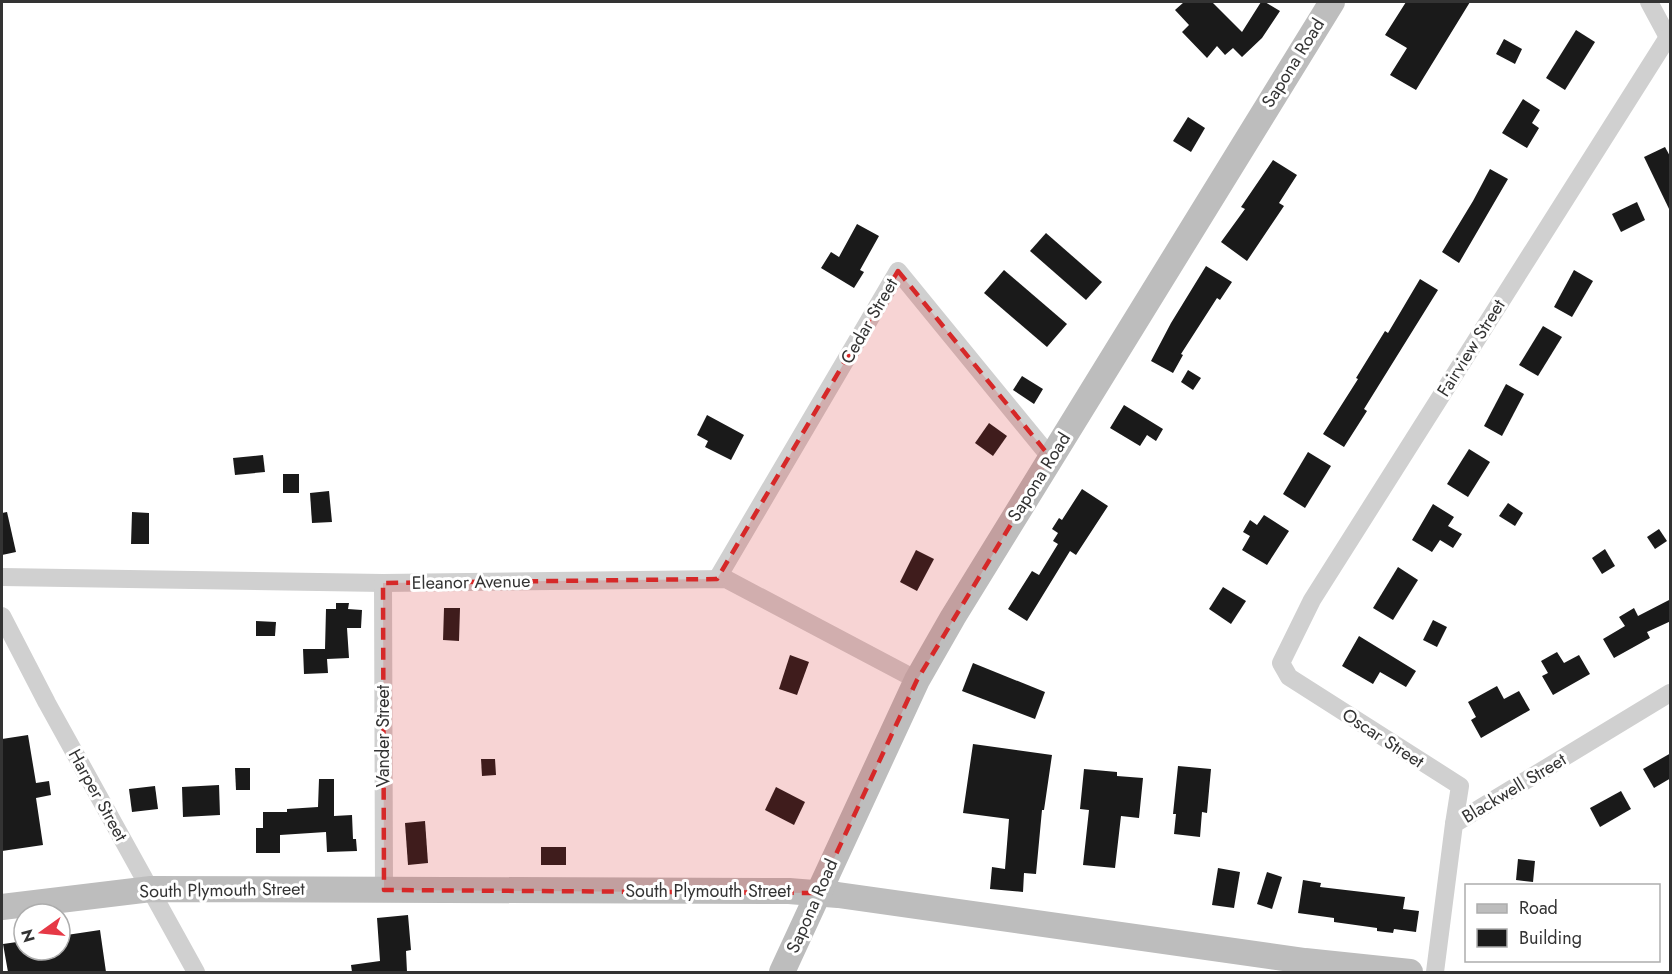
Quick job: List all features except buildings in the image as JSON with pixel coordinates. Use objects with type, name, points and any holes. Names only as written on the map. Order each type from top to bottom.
[{"type":"street","name":"Sapona Road","points":[[782,972],[916,680],[1050,458],[1332,2]]},
{"type":"street","points":[[1649,2],[1669,39]]},
{"type":"street","name":"Fairview Street","points":[[1281,663],[1312,600],[1669,39]]},
{"type":"street","name":"Cedar Street","points":[[717,579],[898,271],[1050,458]]},
{"type":"street","name":"Eleanor Avenue","points":[[2,577],[383,583],[726,579],[916,680]]},
{"type":"street","name":"Vander Street","points":[[383,583],[384,890]]},
{"type":"street","name":"Harper Street","points":[[2,616],[47,704],[196,972]]},
{"type":"street","name":"Oscar Street","points":[[1281,663],[1289,677],[1460,786],[1455,824]]},
{"type":"street","name":"Blackwell Street","points":[[1435,972],[1455,824],[1671,693]]},
{"type":"street","name":"South Plymouth Street","points":[[2,908],[151,889],[789,891],[818,893],[1305,961],[1410,972]]},
{"type":"highlighted area","points":[[898,271],[1051,458],[917,680],[818,893],[384,890],[383,583],[717,579]]}]
